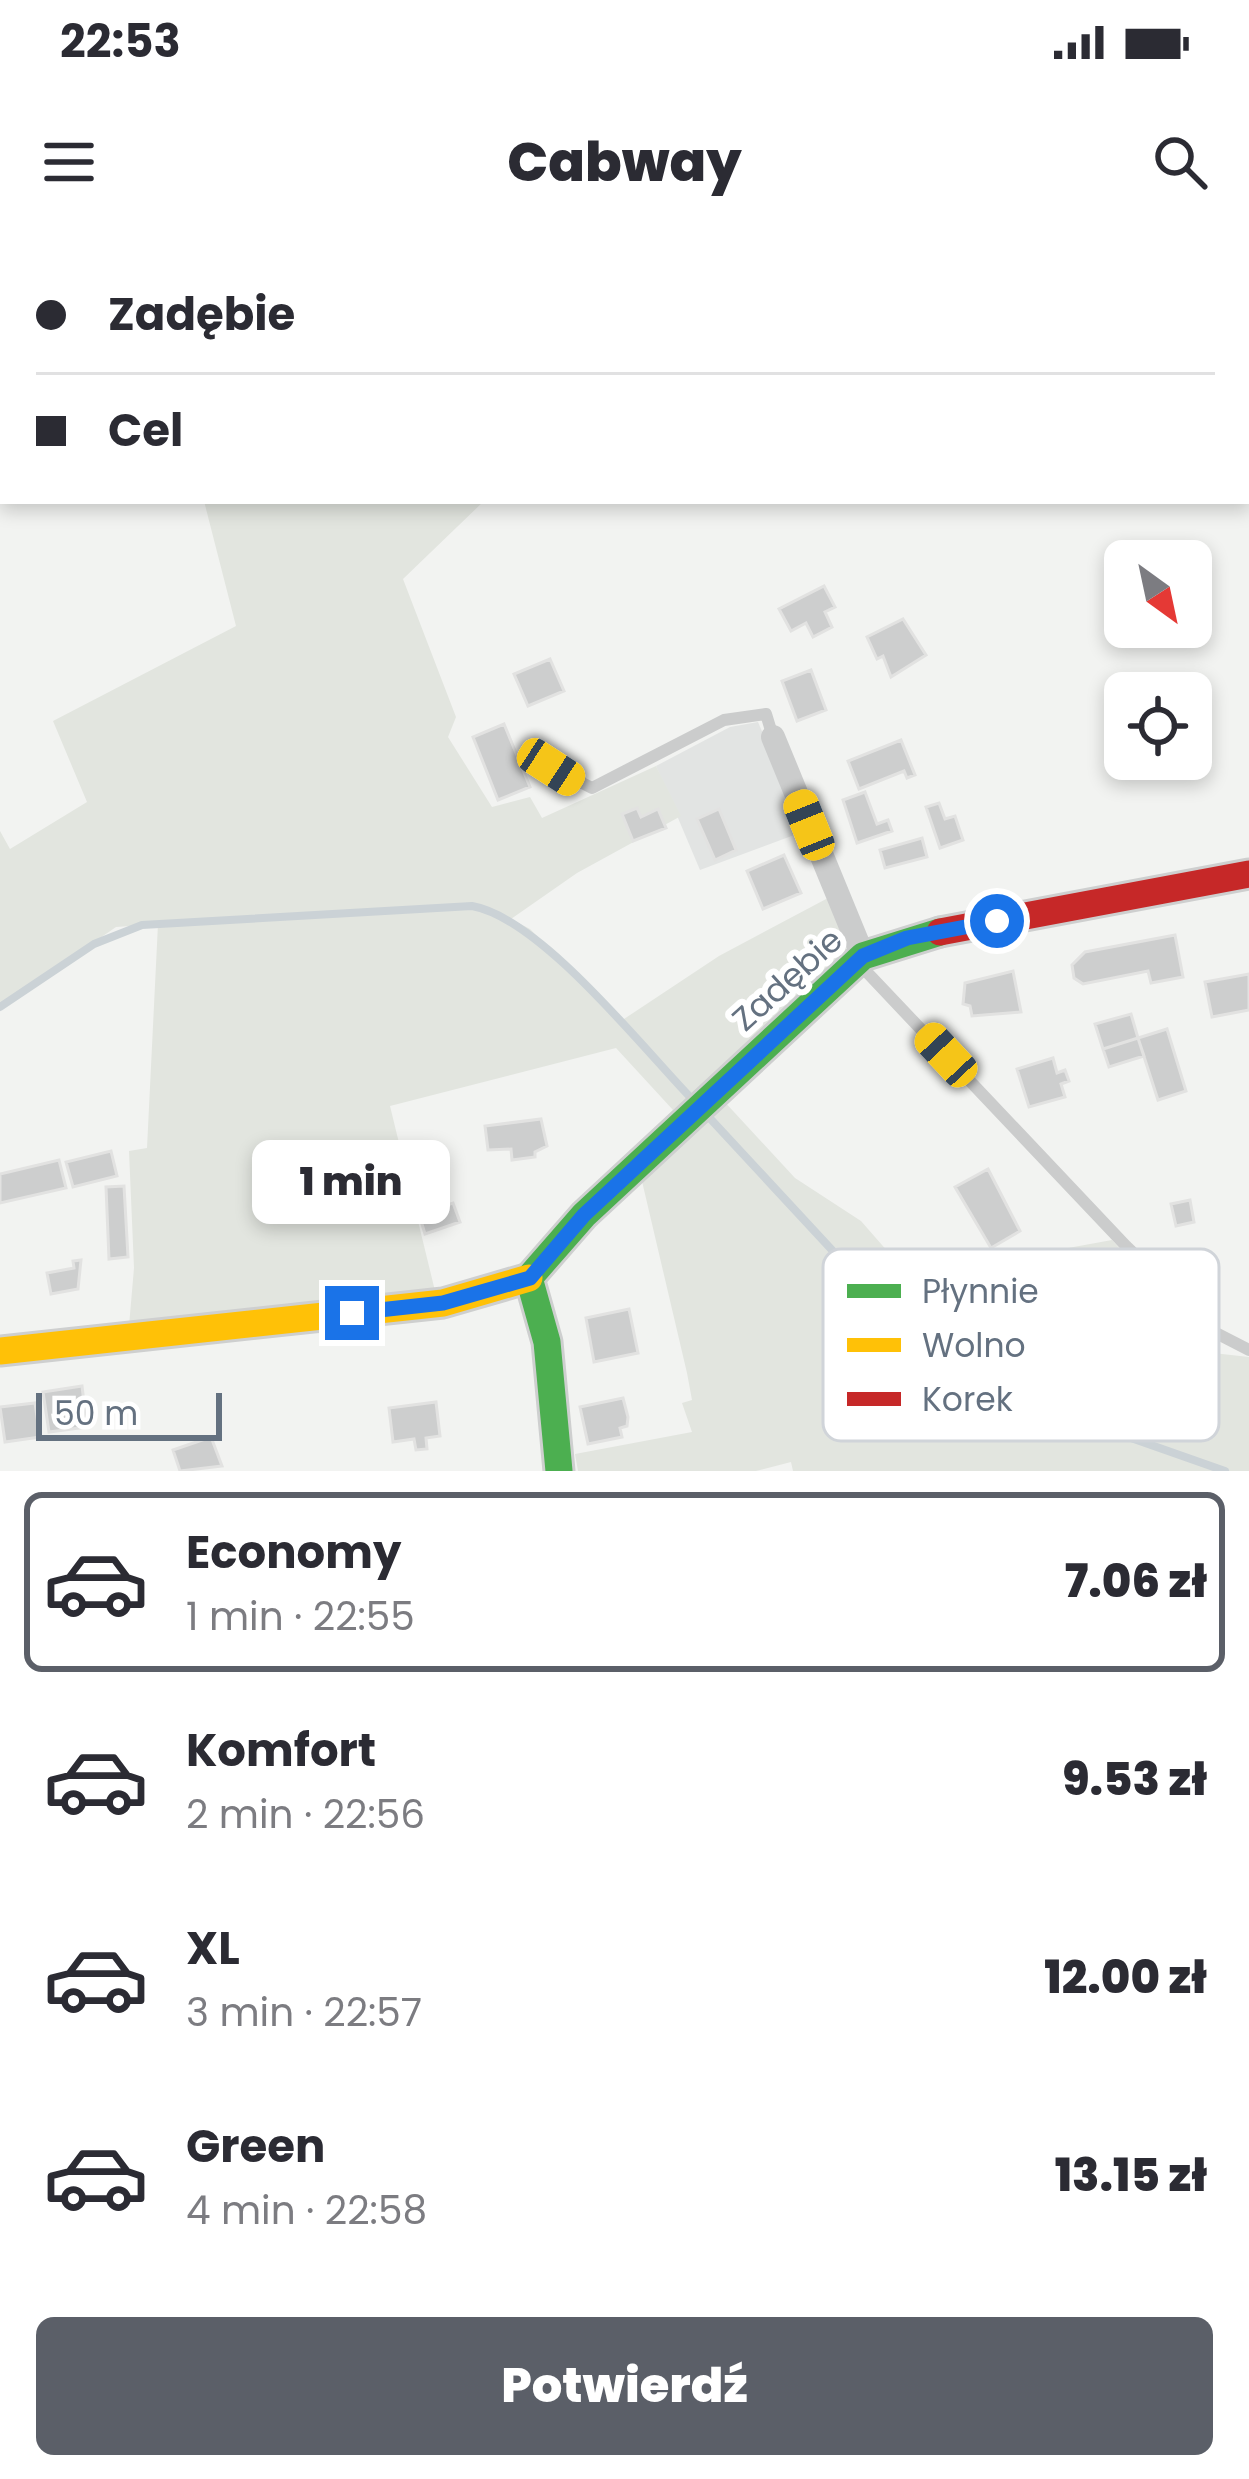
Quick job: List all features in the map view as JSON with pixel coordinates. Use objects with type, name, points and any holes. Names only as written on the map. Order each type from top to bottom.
[{"type":"street","points":[[773,737],[860,959]]},
{"type":"street","name":"Zadębie","points":[[530,1278],[584,1215],[860,959],[907,938],[1249,874]]},
{"type":"street","points":[[0,1351],[443,1303],[530,1278],[547,1342],[559,1471]]},
{"type":"lane","points":[[551,767],[592,788],[724,721],[766,714],[773,737]]},
{"type":"lane","points":[[860,959],[1129,1249]]},
{"type":"lane","points":[[1219,1335],[1249,1349]]},
{"type":"shaded area","points":[[205,504],[481,504],[403,579],[456,717],[448,737],[492,807],[530,797],[542,818],[656,766],[681,816],[577,873],[511,919],[530,929],[621,1021],[719,956],[828,898],[848,941],[845,960],[673,1110],[616,1048],[390,1106],[436,1295],[129,1326],[134,1268],[129,1151],[147,1148],[158,924],[116,927],[0,1007],[0,831],[10,849],[87,802],[53,721],[236,626]]},
{"type":"shaded area","points":[[758,722],[805,831],[700,870],[656,766],[730,727]]},
{"type":"shaded area","points":[[722,1099],[795,1178],[861,1221],[886,1249],[823,1249],[823,1441],[1219,1441],[1219,1354],[1249,1357],[1249,1471],[793,1471],[791,1462],[756,1471],[578,1471],[575,1454],[692,1432],[682,1403],[692,1400],[687,1373],[641,1177]]},
{"type":"shaded area","points":[[1112,1240],[1120,1249],[1063,1249]]},
{"type":"building","points":[[824,586],[835,607],[825,612],[832,627],[813,637],[806,623],[791,631],[779,609]]},
{"type":"building","points":[[903,619],[926,655],[891,677],[883,656],[877,659],[867,637]]},
{"type":"building","points":[[550,659],[564,691],[528,706],[514,674]]},
{"type":"building","points":[[811,670],[826,710],[797,721],[782,681]]},
{"type":"building","points":[[504,724],[530,787],[498,800],[473,737]]},
{"type":"building","points":[[901,740],[915,775],[907,778],[904,771],[859,789],[848,761]]},
{"type":"building","points":[[865,792],[877,824],[888,820],[892,831],[857,843],[843,800]]},
{"type":"building","points":[[939,803],[945,819],[955,816],[963,840],[940,848],[926,807]]},
{"type":"building","points":[[637,808],[641,817],[658,809],[666,828],[633,841],[622,814]]},
{"type":"building","points":[[719,809],[736,850],[715,860],[697,819]]},
{"type":"building","points":[[922,838],[927,857],[885,868],[880,850]]},
{"type":"building","points":[[784,855],[801,893],[763,909],[747,871]]},
{"type":"building","points":[[1175,935],[1183,977],[1151,983],[1148,971],[1083,984],[1074,978],[1072,965],[1085,952]]},
{"type":"building","points":[[1013,971],[1021,1012],[972,1016],[970,1006],[963,1004],[965,983]]},
{"type":"building","points":[[1249,974],[1249,1010],[1212,1017],[1205,982]]},
{"type":"building","points":[[1131,1014],[1138,1038],[1103,1049],[1095,1024]]},
{"type":"building","points":[[1167,1029],[1186,1091],[1158,1100],[1138,1038]]},
{"type":"building","points":[[1138,1038],[1144,1056],[1109,1067],[1103,1049]]},
{"type":"building","points":[[1053,1058],[1057,1073],[1065,1070],[1069,1081],[1061,1084],[1065,1097],[1029,1107],[1017,1069]]},
{"type":"building","points":[[541,1119],[547,1146],[535,1152],[535,1157],[512,1160],[511,1149],[488,1150],[485,1126]]},
{"type":"building","points":[[111,1151],[117,1176],[73,1187],[66,1162]]},
{"type":"building","points":[[59,1160],[66,1188],[0,1203],[0,1174]]},
{"type":"building","points":[[988,1169],[1020,1231],[991,1248],[955,1187]]},
{"type":"building","points":[[124,1186],[128,1257],[109,1259],[106,1187]]},
{"type":"building","points":[[1190,1200],[1194,1222],[1176,1226],[1171,1204]]},
{"type":"building","points":[[453,1203],[460,1222],[425,1234],[419,1214]]},
{"type":"building","points":[[81,1260],[78,1289],[51,1294],[47,1273],[74,1268],[73,1261]]},
{"type":"building","points":[[629,1309],[638,1353],[594,1362],[586,1318]]},
{"type":"building","points":[[82,1386],[87,1427],[49,1432],[43,1392]]},
{"type":"building","points":[[623,1398],[628,1417],[627,1426],[620,1428],[622,1437],[588,1444],[580,1407]]},
{"type":"building","points":[[436,1402],[440,1436],[426,1438],[427,1449],[416,1450],[414,1439],[393,1442],[389,1408]]},
{"type":"building","points":[[35,1403],[40,1437],[5,1442],[0,1407]]},
{"type":"building","points":[[211,1437],[222,1466],[180,1471],[173,1450]]},
{"type":"waterway","points":[[0,1007],[94,944],[142,925],[472,906],[499,916],[558,958],[691,1098]]},
{"type":"waterway","points":[[705,1113],[831,1249]]},
{"type":"waterway","points":[[1140,1441],[1225,1471]]},
{"type":"traffic: fast","points":[[559,1471],[547,1342],[529,1278],[584,1215],[863,956],[940,932]]},
{"type":"traffic: slow","points":[[0,1351],[443,1303],[529,1278]]},
{"type":"traffic: jam","points":[[940,932],[1249,874]]},
{"type":"route","points":[[352,1313],[443,1303],[530,1278],[584,1215],[863,956],[907,938],[997,921]]}]
